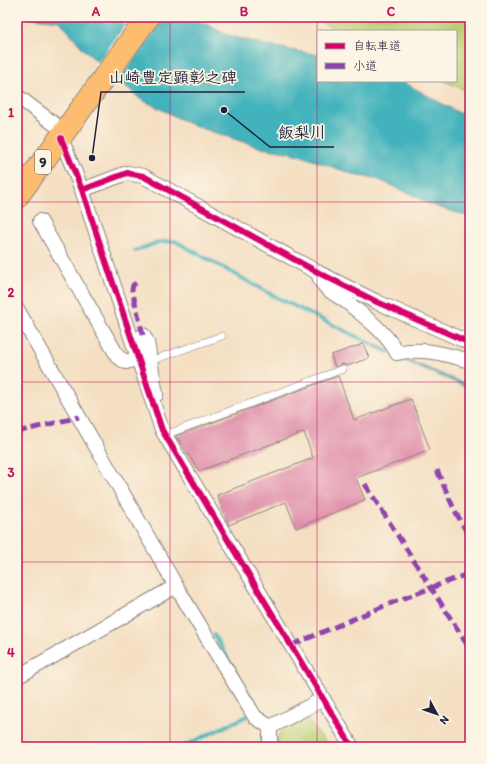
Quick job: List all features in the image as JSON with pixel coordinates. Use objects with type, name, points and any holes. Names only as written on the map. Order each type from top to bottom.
[{"type":"highway","name":"9","points":[[17,197],[148,17]]},
{"type":"street","points":[[17,96],[65,132],[82,190],[143,360],[157,418],[165,436],[352,747]]},
{"type":"street","points":[[82,190],[127,173],[143,176],[319,274],[377,302],[470,343]]},
{"type":"street","points":[[40,221],[118,357],[126,362],[143,360]]},
{"type":"street","points":[[319,274],[324,286],[347,302],[390,341],[395,357],[425,350],[470,361]]},
{"type":"street","points":[[17,309],[176,586],[255,717],[270,727]]},
{"type":"street","points":[[143,335],[147,342],[143,360]]},
{"type":"street","points":[[17,677],[176,586]]},
{"type":"street","points":[[270,727],[323,699]]},
{"type":"street","points":[[270,727],[270,747]]},
{"type":"lane","points":[[143,360],[222,336]]},
{"type":"lane","points":[[165,436],[343,369]]},
{"type":"green space","points":[[312,17],[470,17],[470,92],[446,82],[457,82],[457,30],[338,30]]},
{"type":"green space","points":[[301,719],[306,719],[330,747],[277,747],[278,736],[281,732]]},
{"type":"water","points":[[27,17],[146,17],[107,70],[85,51],[60,21]]},
{"type":"water","points":[[149,17],[192,17],[227,35],[270,46],[317,55],[317,82],[403,82],[470,119],[470,217],[429,204],[375,178],[358,176],[293,153],[262,148],[192,125],[139,98],[110,72]]},
{"type":"water","points":[[406,359],[470,386],[470,389],[405,361]]},
{"type":"pier","points":[[131,17],[164,17],[117,82],[97,64]]},
{"type":"building","points":[[363,344],[369,358],[347,366],[343,364],[335,367],[331,355]]},
{"type":"building","points":[[338,376],[354,420],[411,399],[430,450],[356,478],[365,500],[296,528],[286,502],[229,525],[217,495],[313,458],[304,432],[199,471],[176,436]]},
{"type":"waterway","points":[[135,251],[159,242],[175,241],[276,297],[388,352]]},
{"type":"waterway","points":[[214,635],[257,708]]},
{"type":"waterway","points":[[182,747],[247,716]]},
{"type":"waterway","points":[[262,736],[263,747]]},
{"type":"marked path","points":[[136,283],[133,285],[132,290],[143,335]]},
{"type":"marked path","points":[[17,432],[79,417]]},
{"type":"marked path","points":[[437,470],[454,509],[470,538]]},
{"type":"marked path","points":[[365,484],[470,649]]},
{"type":"marked path","points":[[292,645],[389,604],[470,573]]},
{"type":"cycle path","points":[[61,138],[82,190],[162,430],[352,747]]},
{"type":"cycle path","points":[[82,190],[127,173],[143,176],[319,273],[377,302],[470,343]]},
{"type":"place","name":"飯梨川","points":[[224,110]]},
{"type":"place","name":"山崎豊定顕彰之碑","points":[[92,158]]}]
